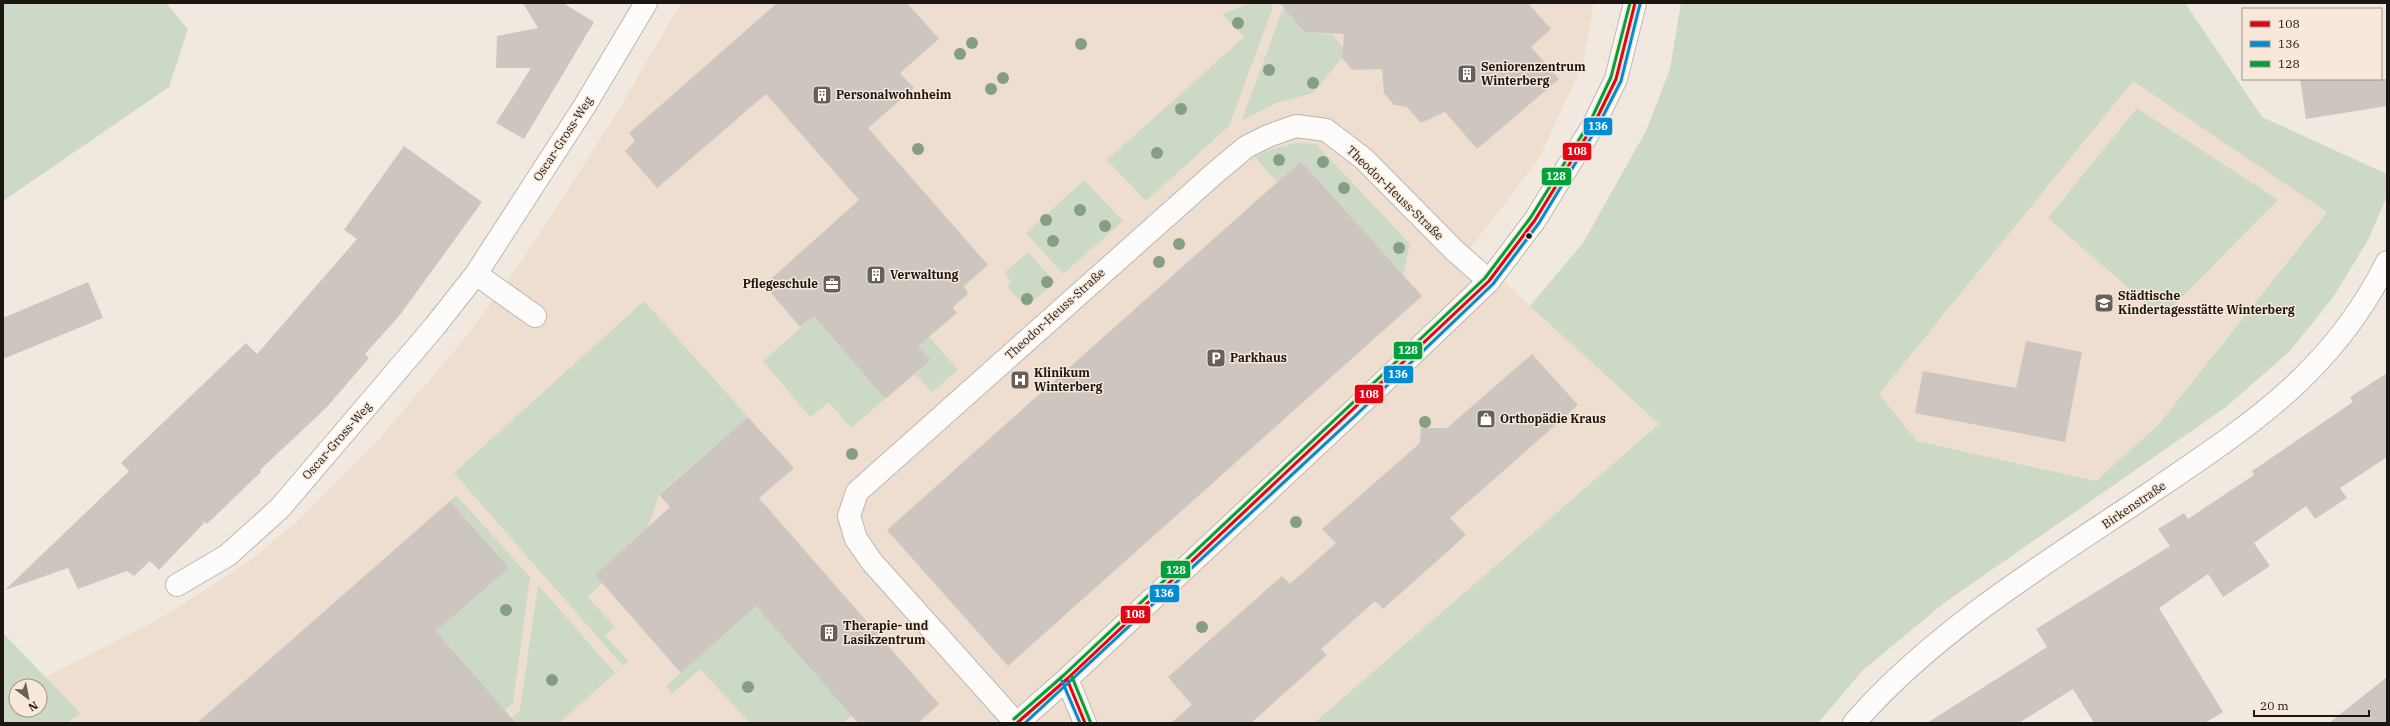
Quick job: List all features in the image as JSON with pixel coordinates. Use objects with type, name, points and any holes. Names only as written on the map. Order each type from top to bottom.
[{"type":"street","name":"Oscar-Gross-Weg","points":[[177,585],[228,555],[280,508],[425,338],[476,274],[584,107],[646,3]]},
{"type":"street","points":[[1016,723],[1067,679],[1489,281],[1535,220],[1594,124],[1616,79],[1635,3]]},
{"type":"street","name":"Theodor-Heuss-Straße","points":[[1016,723],[872,562],[856,539],[849,516],[857,492],[1209,178],[1246,147],[1296,126],[1326,130],[1364,159],[1454,250],[1489,281]]},
{"type":"street","name":"Birkenstraße","points":[[1854,723],[1882,691],[1956,626],[2244,429],[2312,369],[2339,340],[2370,295],[2387,262]]},
{"type":"street","points":[[476,274],[535,316]]},
{"type":"street","points":[[1067,679],[1085,723]]},
{"type":"shaded area","name":"Klinikum Winterberg","points":[[681,3],[1594,3],[1582,66],[1538,160],[1469,250],[1659,424],[1314,723],[3,723],[8,718],[48,718],[48,678],[43,678],[156,621],[247,563],[302,517],[372,447],[466,337],[524,258],[615,116]]},
{"type":"shaded area","name":"Städtische Kindertagesstätte Winterberg","points":[[2133,81],[2327,211],[2159,424],[2096,481],[1917,441],[1879,394]]},
{"type":"green space","points":[[3,3],[166,3],[188,29],[169,87],[3,201]]},
{"type":"green space","points":[[1251,3],[1270,3],[1273,7],[1229,126],[1146,201],[1107,160],[1244,37],[1222,14]]},
{"type":"green space","points":[[1287,3],[1293,3],[1290,15],[1303,32],[1332,34],[1343,47],[1342,58],[1313,93],[1276,103],[1242,120],[1280,16]]},
{"type":"green space","points":[[1681,3],[2185,3],[2262,117],[2387,174],[2387,196],[2368,240],[2334,296],[2290,351],[2226,407],[1944,603],[1862,671],[1818,723],[1314,723],[1659,424],[1530,306],[1583,243],[1646,131],[1670,69]],"holes":[[[2133,81],[2327,212],[2159,424],[2096,481],[1917,441],[1879,394]]]},
{"type":"green space","points":[[2137,108],[2278,200],[2162,317],[2048,218]]},
{"type":"green space","points":[[1296,143],[1316,144],[1410,244],[1403,275],[1301,161],[1277,182],[1255,157],[1273,149]]},
{"type":"green space","points":[[1084,180],[1123,221],[1063,274],[1026,233]]},
{"type":"green space","points":[[1028,252],[1055,282],[1026,307],[1007,287],[1012,282],[1004,273]]},
{"type":"green space","points":[[644,301],[748,417],[659,494],[648,527],[595,575],[602,583],[588,597],[615,627],[605,635],[628,661],[623,666],[454,473]]},
{"type":"green space","points":[[814,316],[885,399],[851,428],[829,402],[810,417],[763,361]]},
{"type":"green space","points":[[924,331],[958,370],[932,392],[915,374],[931,360],[913,340]]},
{"type":"green space","points":[[456,495],[530,577],[513,703],[505,710],[436,631],[509,568],[450,501]]},
{"type":"green space","points":[[718,562],[852,715],[843,723],[750,723],[700,669],[672,694],[666,686],[735,625],[696,581]]},
{"type":"green space","points":[[538,585],[615,673],[559,723],[516,723],[512,718],[520,710]]},
{"type":"green space","points":[[3,633],[46,678],[8,678],[8,718],[48,718],[48,680],[81,714],[66,723],[3,723]]},
{"type":"building","points":[[523,3],[563,3],[594,22],[524,139],[496,123],[531,68],[496,68],[497,36],[538,28]]},
{"type":"building","points":[[777,3],[907,3],[939,39],[900,73],[914,88],[868,128],[988,265],[964,286],[968,294],[953,307],[957,313],[918,346],[931,360],[885,399],[814,316],[800,327],[764,285],[859,200],[766,94],[657,188],[625,151],[635,141],[629,133]]},
{"type":"building","name":"Seniorenzentrum Winterberg","points":[[1280,3],[1528,3],[1551,29],[1531,47],[1559,79],[1477,149],[1445,112],[1421,123],[1407,107],[1394,105],[1384,93],[1382,69],[1352,70],[1342,58],[1344,34],[1304,32]]},
{"type":"building","points":[[2387,79],[2387,106],[2306,119],[2300,80]]},
{"type":"building","points":[[404,146],[482,202],[400,315],[365,354],[369,358],[327,407],[260,470],[261,472],[207,524],[205,522],[159,570],[150,561],[134,576],[127,571],[78,589],[68,568],[5,590],[129,471],[121,463],[246,343],[257,354],[357,239],[344,230]]},
{"type":"building","name":"Parkhaus","points":[[1301,161],[1422,296],[1008,666],[887,530]]},
{"type":"building","points":[[88,282],[103,318],[3,359],[3,318]]},
{"type":"building","points":[[2026,341],[2082,352],[2065,442],[1915,413],[1923,371],[2016,388]]},
{"type":"building","points":[[1532,354],[1578,405],[1450,518],[1466,535],[1383,609],[1375,601],[1321,649],[1327,655],[1251,723],[1171,723],[1192,705],[1168,677],[1282,576],[1290,584],[1336,543],[1322,529],[1420,443],[1421,428],[1447,428]]},
{"type":"building","points":[[2387,373],[2387,457],[2340,488],[2347,498],[2315,519],[2306,506],[2254,543],[2270,566],[2223,597],[2208,574],[2159,608],[2223,712],[2205,723],[2094,723],[2073,689],[2019,723],[1927,723],[2047,647],[2036,629],[2170,546],[2158,529],[2184,513],[2188,519],[2254,475],[2252,471],[2353,402],[2350,397]]},
{"type":"building","points":[[748,417],[794,468],[759,498],[939,704],[918,723],[858,723],[756,606],[681,673],[595,575],[670,507],[659,495]]},
{"type":"building","points":[[450,501],[509,568],[436,631],[516,723],[197,723]]},
{"type":"building","points":[[2387,677],[2387,723],[2329,723]]},
{"type":"transit line","name":"128","points":[[1014,719],[1064,675],[1485,278],[1531,217],[1590,122],[1611,77],[1630,3]]},
{"type":"transit line","name":"108","points":[[1017,723],[1067,679],[1489,281],[1535,220],[1594,124],[1616,79],[1635,3]]},
{"type":"transit line","name":"136","points":[[1025,723],[1354,417],[1493,284],[1539,223],[1598,126],[1621,81],[1640,4]]},
{"type":"transit line","name":"128","points":[[1072,677],[1090,721]]},
{"type":"transit line","name":"108","points":[[1067,679],[1085,723]]},
{"type":"transit line","name":"136","points":[[1062,681],[1080,723]]},
{"type":"place","name":"Seniorenzentrum Winterberg","points":[[1467,74]]},
{"type":"place","name":"Personalwohnheim","points":[[822,95]]},
{"type":"place","name":"Verwaltung","points":[[876,275]]},
{"type":"place","name":"Pflegeschule","points":[[832,284]]},
{"type":"place","name":"Städtische Kindertagesstätte Winterberg","points":[[2104,303]]},
{"type":"place","name":"Parkhaus","points":[[1216,358]]},
{"type":"place","name":"Klinikum Winterberg","points":[[1020,380]]},
{"type":"place","name":"Orthopädie Kraus","points":[[1486,419]]},
{"type":"place","name":"Therapie- und Lasikzentrum","points":[[829,633]]}]
